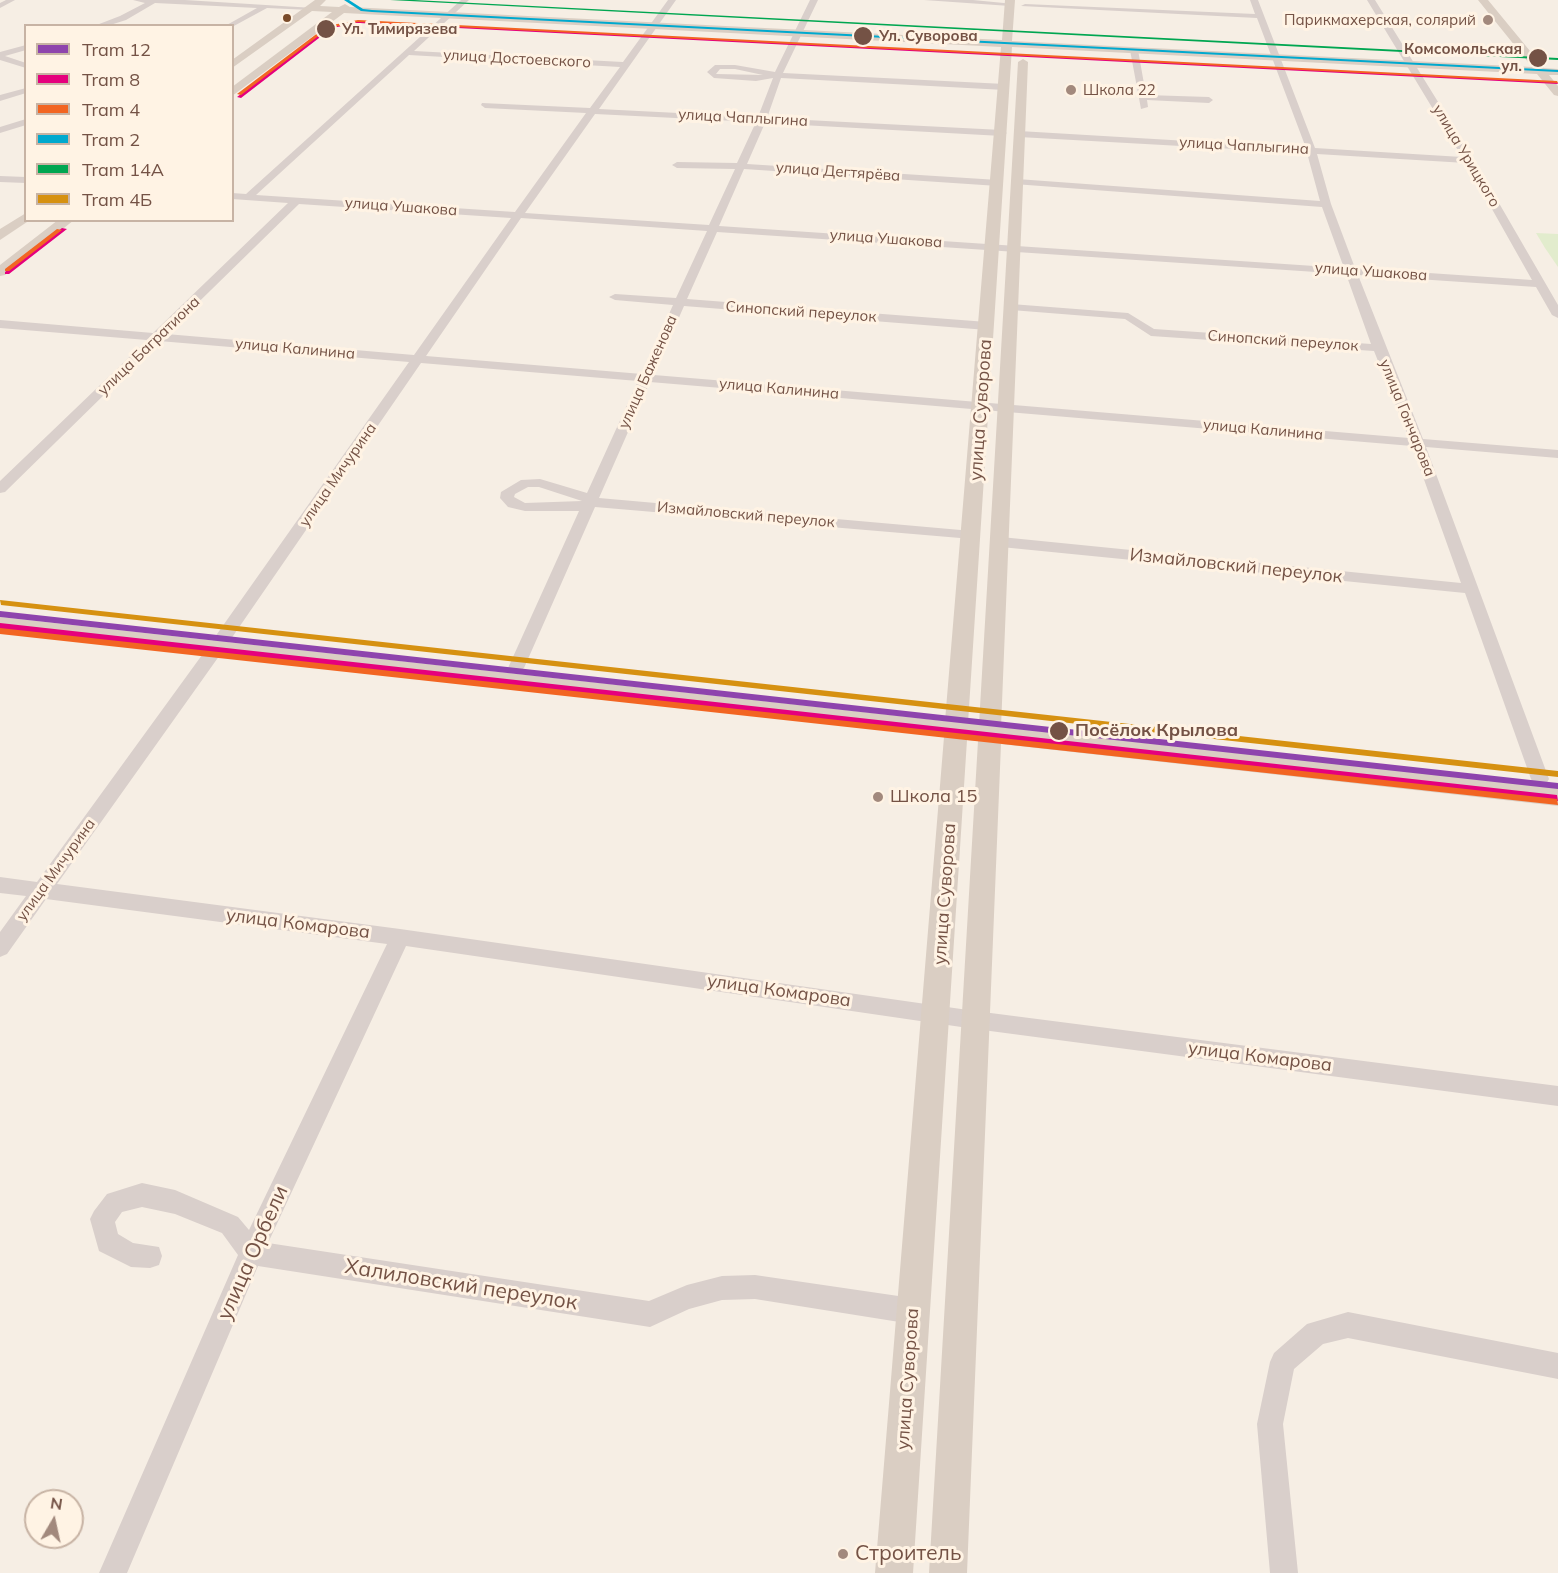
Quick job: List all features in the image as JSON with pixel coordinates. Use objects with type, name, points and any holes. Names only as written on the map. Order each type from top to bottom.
[{"type":"main road","points":[[234,64],[321,0]]},
{"type":"main road","points":[[234,91],[354,0]]},
{"type":"main road","points":[[1484,0],[1558,93]]},
{"type":"main road","points":[[1498,0],[1527,36]]},
{"type":"main road","name":"улица Суворова","points":[[894,1573],[980,407],[987,326],[1003,246],[1018,2]]},
{"type":"main road","points":[[310,8],[1274,56]]},
{"type":"main road","points":[[1016,43],[1557,70]]},
{"type":"main road","name":"улица Суворова","points":[[1010,134],[1005,87],[1016,43]]},
{"type":"main road","points":[[1544,56],[1557,70]]},
{"type":"main road","points":[[0,236],[24,219]]},
{"type":"main road","points":[[0,272],[64,222]]},
{"type":"main road","name":"улица Суворова","points":[[948,1573],[1001,542],[1004,409],[1011,307],[1003,246]]},
{"type":"main road","points":[[0,611],[221,642],[958,723]]},
{"type":"main road","points":[[0,624],[516,668],[1558,797]]},
{"type":"main road","points":[[990,728],[1549,780]]},
{"type":"street","points":[[0,6],[11,0]]},
{"type":"street","points":[[138,0],[310,8]]},
{"type":"street","name":"улица Достоевского","points":[[248,197],[465,0]]},
{"type":"street","name":"улица Мичурина","points":[[0,948],[221,642],[518,215],[672,0]]},
{"type":"street","name":"улица Баженова","points":[[516,668],[762,119],[778,75],[814,0]]},
{"type":"street","points":[[928,0],[1018,2],[1260,16]]},
{"type":"street","name":"улица Гончарова","points":[[1254,0],[1312,150],[1326,204],[1379,348],[1549,780]]},
{"type":"street","name":"улица Урицкого","points":[[1371,0],[1469,160],[1558,315]]},
{"type":"street","points":[[104,24],[123,18],[153,1]]},
{"type":"street","points":[[232,24],[266,6]]},
{"type":"street","points":[[0,56],[24,48]]},
{"type":"street","points":[[1134,50],[1144,109]]},
{"type":"street","name":"улица Достоевского","points":[[406,52],[627,65]]},
{"type":"street","points":[[0,56],[24,65]]},
{"type":"street","points":[[778,75],[756,78],[714,76],[711,72],[718,67],[778,75],[1005,87]]},
{"type":"street","points":[[0,98],[24,91]]},
{"type":"street","points":[[1142,97],[1209,100]]},
{"type":"street","name":"улица Чаплыгина","points":[[485,105],[1469,160]]},
{"type":"street","points":[[0,130],[24,123]]},
{"type":"street","name":"улица Дегтярёва","points":[[677,165],[741,166],[1326,204]]},
{"type":"street","points":[[0,179],[24,180]]},
{"type":"street","name":"улица Ушакова","points":[[234,196],[1003,246],[1540,284]]},
{"type":"street","name":"улица Багратиона","points":[[0,489],[296,201]]},
{"type":"street","name":"Синопский переулок","points":[[615,297],[987,326]]},
{"type":"street","name":"Синопский переулок","points":[[1011,307],[1128,316],[1151,332],[1379,348]]},
{"type":"street","name":"улица Калинина","points":[[0,324],[1558,454]]},
{"type":"street","name":"Измайловский переулок","points":[[591,502],[587,498],[540,483],[526,483],[508,492],[507,498],[513,504],[525,507],[581,507],[591,502],[972,535]]},
{"type":"street","name":"Измайловский переулок","points":[[1001,542],[1472,589]]},
{"type":"street","name":"улица Комарова","points":[[0,885],[400,937],[975,1020],[1558,1095]]},
{"type":"street","name":"улица Орбели","points":[[113,1573],[251,1253],[400,937]]},
{"type":"street","points":[[150,1256],[130,1255],[108,1242],[102,1220],[115,1202],[142,1195],[175,1202],[230,1225],[251,1253]]},
{"type":"street","name":"Халиловский переулок","points":[[251,1253],[650,1314],[687,1297],[733,1287],[755,1287],[912,1311]]},
{"type":"street","points":[[1284,1573],[1270,1424],[1283,1362],[1316,1333],[1348,1325],[1558,1366]]},
{"type":"green space","points":[[1536,233],[1558,234],[1558,267],[1545,248]]},
{"type":"tram line","name":"2","points":[[346,0],[362,10],[372,11],[1558,71]]},
{"type":"tram line","name":"14А","points":[[392,0],[1558,59]]},
{"type":"tram line","name":"4","points":[[239,94],[328,27],[358,21],[1557,82]]},
{"type":"tram line","name":"8","points":[[239,97],[331,27],[359,22],[1557,83]]},
{"type":"tram line","name":"8","points":[[7,273],[64,229]]},
{"type":"tram line","name":"4","points":[[7,270],[59,230]]},
{"type":"tram line","name":"4Б","points":[[1,602],[1558,774]]},
{"type":"tram line","name":"12","points":[[0,614],[1558,786]]},
{"type":"tram line","name":"8","points":[[0,626],[1557,798]]},
{"type":"tram line","name":"4","points":[[0,631],[1557,802]]},
{"type":"place","name":"Парикмахерская, солярий","points":[[1488,20]]},
{"type":"place","name":"Ул. Тимирязева","points":[[326,29]]},
{"type":"place","name":"Ул. Суворова","points":[[863,36]]},
{"type":"place","name":"Комсомольская ул.","points":[[1538,58]]},
{"type":"place","name":"Школа 22","points":[[1071,90]]},
{"type":"place","name":"Посёлок Крылова","points":[[1059,731]]},
{"type":"place","name":"Школа 15","points":[[878,797]]},
{"type":"place","name":"Строитель","points":[[843,1554]]}]
